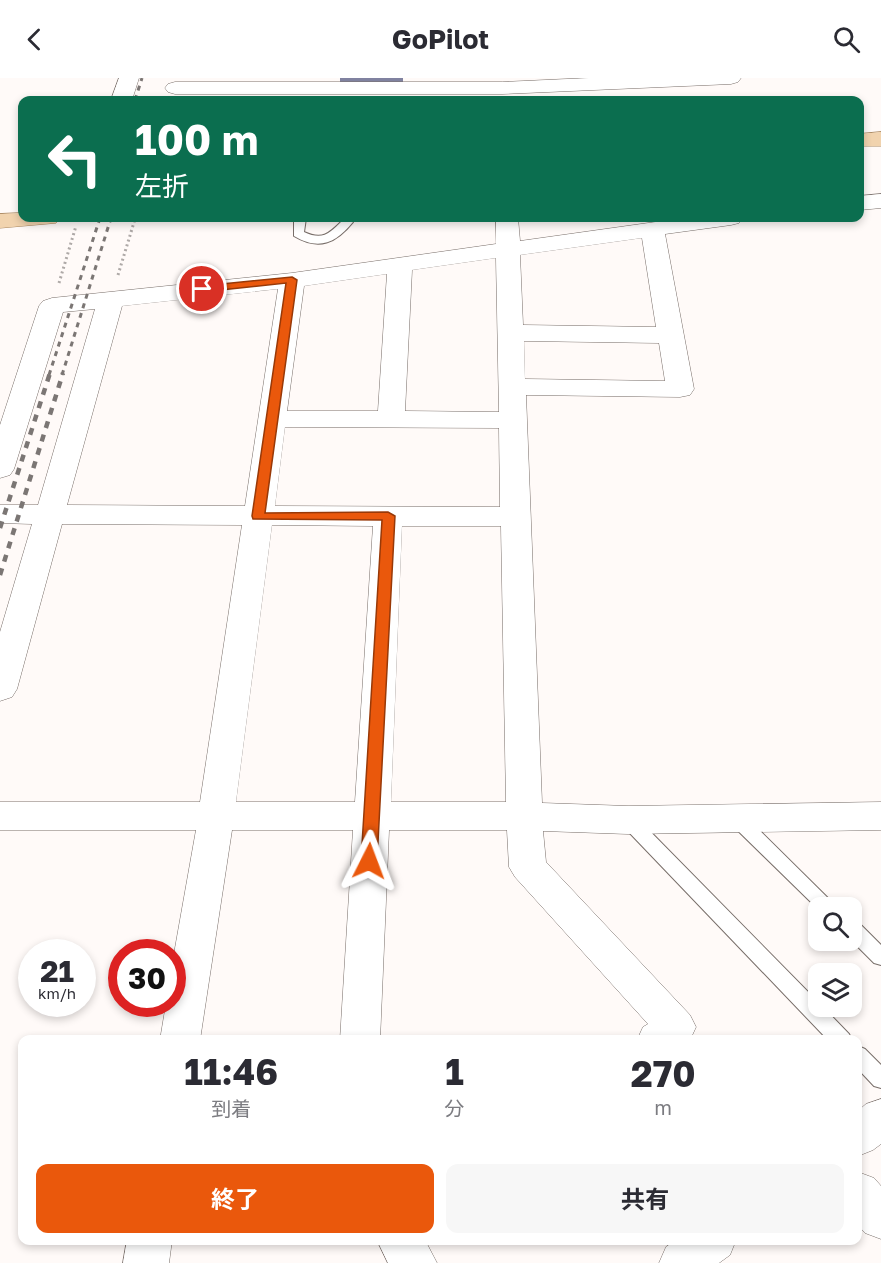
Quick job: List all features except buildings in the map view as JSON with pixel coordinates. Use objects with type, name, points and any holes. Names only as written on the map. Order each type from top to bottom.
[{"type":"main road","points":[[864,124],[881,123]]},
{"type":"main road","points":[[864,140],[881,139]]},
{"type":"main road","points":[[0,206],[18,204]]},
{"type":"main road","points":[[0,221],[18,220]]},
{"type":"street","points":[[123,96],[129,78]]},
{"type":"street","points":[[174,89],[502,89],[644,80],[731,78]]},
{"type":"street","points":[[864,203],[881,201]]},
{"type":"street","points":[[507,222],[524,816],[528,867],[676,1027],[664,1035]]},
{"type":"street","points":[[0,469],[52,306],[292,280],[318,270],[400,264],[699,222]]},
{"type":"street","points":[[513,387],[680,389],[652,228]]},
{"type":"street","points":[[391,419],[400,264]]},
{"type":"street","points":[[181,1035],[216,817],[292,280]]},
{"type":"street","points":[[0,689],[111,299]]},
{"type":"street","points":[[510,333],[670,335]]},
{"type":"street","points":[[272,419],[513,420]]},
{"type":"street","points":[[0,514],[517,517]]},
{"type":"street","points":[[360,1035],[388,516]]},
{"type":"street","points":[[0,816],[524,816],[628,820],[881,816]]},
{"type":"street","points":[[862,1133],[881,1118]]},
{"type":"street","points":[[862,1197],[881,1218]]},
{"type":"street","points":[[146,1263],[149,1245]]},
{"type":"street","points":[[402,1245],[414,1263]]},
{"type":"street","points":[[682,1263],[707,1245]]},
{"type":"lane","points":[[299,222],[298,233],[310,239],[329,238],[336,235],[347,222]]},
{"type":"lane","points":[[736,818],[819,897]]},
{"type":"lane","points":[[628,820],[837,1035]]},
{"type":"lane","points":[[862,939],[881,957]]},
{"type":"lane","points":[[862,1059],[881,1079]]},
{"type":"path","points":[[111,299],[134,222]]},
{"type":"path","points":[[52,306],[76,226]]},
{"type":"railway","points":[[136,96],[142,78]]},
{"type":"railway","points":[[49,375],[99,222]]},
{"type":"railway","points":[[62,375],[110,222]]},
{"type":"railway","points":[[0,528],[50,373]]},
{"type":"railway","points":[[0,575],[63,373]]},
{"type":"route","points":[[202,289],[292,280],[258,516],[388,516],[369,861]]}]
